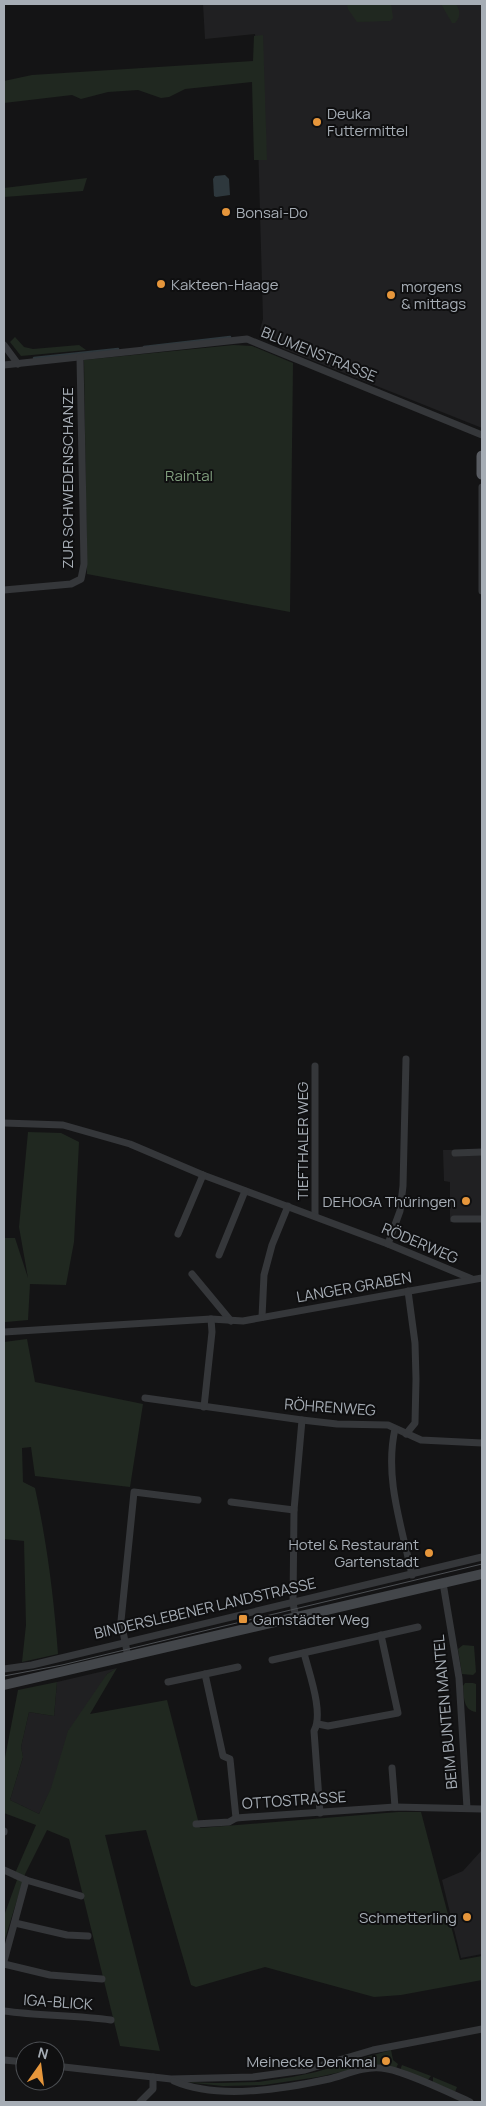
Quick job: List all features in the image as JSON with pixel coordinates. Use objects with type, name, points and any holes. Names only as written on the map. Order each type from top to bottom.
[{"type":"highway","points":[[482,456],[482,474]]},
{"type":"main road","name":"BINDERSLEBENER LANDSTRASSE","points":[[4,1686],[482,1574]]},
{"type":"main road","name":"BINDERSLEBENER LANDSTRASSE","points":[[443,1583],[482,1580]]},
{"type":"street","name":"BLUMENSTRASSE","points":[[4,365],[247,339],[482,436]]},
{"type":"street","points":[[4,345],[18,364]]},
{"type":"street","name":"ZUR SCHWEDENSCHANZE","points":[[4,590],[71,584],[81,579],[84,564],[80,358]]},
{"type":"street","points":[[482,487],[482,591]]},
{"type":"street","points":[[388,1244],[400,1211],[404,1186],[406,1059]]},
{"type":"street","name":"TIEFTHALER WEG","points":[[315,1066],[315,1216]]},
{"type":"street","name":"RÖDERWEG","points":[[4,1123],[63,1125],[130,1144],[245,1191],[388,1244],[472,1279]]},
{"type":"street","points":[[455,1152],[482,1152]]},
{"type":"street","points":[[178,1234],[203,1174]]},
{"type":"street","points":[[219,1255],[245,1191]]},
{"type":"street","points":[[262,1317],[264,1275],[272,1246],[288,1206]]},
{"type":"street","points":[[454,1218],[482,1219]]},
{"type":"street","points":[[192,1274],[231,1321]]},
{"type":"street","name":"LANGER GRABEN","points":[[4,1332],[211,1319],[242,1321],[482,1278]]},
{"type":"street","points":[[406,1434],[415,1423],[416,1379],[415,1339],[408,1291]]},
{"type":"street","points":[[204,1407],[212,1332],[211,1319]]},
{"type":"street","name":"RÖHRENWEG","points":[[145,1398],[337,1424],[388,1425],[420,1440],[482,1443]]},
{"type":"street","points":[[296,1618],[293,1603],[294,1510],[302,1420]]},
{"type":"street","points":[[395,1429],[392,1442],[392,1488],[412,1575]]},
{"type":"street","points":[[128,1657],[121,1621],[122,1595],[134,1492],[198,1500]]},
{"type":"street","points":[[231,1502],[294,1510]]},
{"type":"street","name":"BINDERSLEBENER LANDSTRASSE","points":[[4,1669],[22,1667],[482,1557]]},
{"type":"street","name":"BEIM BUNTEN MANTEL","points":[[443,1583],[454,1641],[462,1718],[467,1808]]},
{"type":"street","points":[[272,1660],[418,1627]]},
{"type":"street","points":[[318,1724],[328,1726],[398,1713],[381,1635]]},
{"type":"street","points":[[304,1653],[318,1712],[318,1724],[314,1731],[320,1812]]},
{"type":"street","points":[[168,1682],[238,1667]]},
{"type":"street","points":[[205,1674],[223,1756],[230,1759],[236,1818]]},
{"type":"street","points":[[392,1768],[395,1807]]},
{"type":"street","name":"OTTOSTRASSE","points":[[196,1824],[229,1822],[236,1818],[395,1807],[482,1809]]},
{"type":"street","points":[[4,1870],[26,1880],[81,1896]]},
{"type":"street","name":"IGA-BLICK","points":[[26,1880],[4,1962],[50,1975],[102,1979]]},
{"type":"street","points":[[15,1923],[67,1935],[88,1936]]},
{"type":"street","name":"IGA-BLICK","points":[[4,2011],[40,2016],[84,2016],[111,2020]]},
{"type":"street","points":[[65,2067],[171,2079],[227,2079],[305,2070],[380,2048],[482,2029]]},
{"type":"street","points":[[171,2079],[188,2087],[244,2091],[319,2081],[378,2067],[398,2072],[470,2102]]},
{"type":"street","points":[[140,2102],[153,2089],[153,2077]]},
{"type":"shaded area","points":[[203,4],[482,4],[482,428],[284,349],[260,330],[263,319],[255,34],[205,39]]},
{"type":"shaded area","points":[[225,175],[229,179],[230,195],[216,197],[214,196],[213,179],[215,176]]},
{"type":"shaded area","name":"DEHOGA Thüringen","points":[[443,1150],[482,1150],[482,1221],[450,1222],[450,1182],[444,1181]]},
{"type":"shaded area","points":[[117,1668],[107,1674],[39,1814],[10,1800],[23,1757],[21,1747],[29,1712],[54,1716],[57,1682]]},
{"type":"shaded area","name":"Schmetterling","points":[[482,1850],[482,1954],[461,1958],[442,1880],[463,1871]]},
{"type":"green space","points":[[347,4],[391,4],[393,18],[390,21],[357,22],[348,9]]},
{"type":"green space","points":[[441,4],[456,4],[459,14],[455,23],[452,23]]},
{"type":"green space","points":[[263,35],[267,160],[254,160],[252,82],[185,89],[169,97],[161,98],[138,90],[108,92],[81,99],[72,95],[4,103],[4,81],[32,75],[253,61],[254,36]]},
{"type":"green space","points":[[87,178],[83,191],[4,197],[4,188]]},
{"type":"green space","points":[[15,337],[24,347],[33,349],[79,345],[86,350],[21,356],[10,342]]},
{"type":"green space","name":"Raintal","points":[[234,345],[252,346],[293,363],[290,612],[87,574],[84,360]]},
{"type":"green space","points":[[28,1132],[61,1133],[79,1142],[74,1242],[66,1285],[30,1284],[28,1320],[4,1322],[5,1238],[15,1238],[28,1278],[19,1227]]},
{"type":"green space","points":[[27,1339],[35,1382],[143,1404],[130,1487],[35,1476],[31,1447],[22,1448],[23,1482],[35,1488],[43,1529],[52,1591],[58,1654],[22,1662],[26,1625],[24,1541],[4,1539],[4,1342]]},
{"type":"green space","points":[[463,1645],[474,1646],[476,1672],[473,1675],[462,1674],[458,1649]]},
{"type":"green space","points":[[117,1668],[90,1714],[167,1700],[200,1828],[398,1812],[421,1812],[460,1960],[482,1956],[482,1980],[401,1995],[374,1997],[265,1967],[196,1987],[191,1985],[146,1830],[105,1835],[160,2051],[120,2046],[69,1839],[47,1830],[25,1874],[4,1942],[4,1916],[17,1880],[13,1878],[36,1825],[4,1813],[4,1763],[18,1690],[57,1682],[54,1716],[29,1712],[21,1747],[23,1757],[10,1800],[39,1814],[51,1788],[68,1731],[107,1674]]},
{"type":"green space","points":[[465,1683],[476,1684],[476,1712],[466,1706],[463,1686]]},
{"type":"green space","points":[[391,2050],[393,2060],[398,2064],[396,2068],[377,2064],[318,2077],[264,2085],[223,2086],[184,2082],[258,2082],[292,2077]]},
{"type":"green space","points":[[402,2065],[431,2076],[427,2081],[400,2070]]},
{"type":"green space","points":[[433,2077],[457,2087],[455,2092],[433,2082]]},
{"type":"waterway","points":[[144,347],[230,337]]},
{"type":"waterway","points":[[34,358],[118,349]]},
{"type":"tram line","points":[[4,1676],[62,1665],[482,1564]]},
{"type":"place","name":"Deuka Futtermittel","points":[[317,122]]},
{"type":"place","name":"Bonsai-Do","points":[[226,212]]},
{"type":"place","name":"Kakteen-Haage","points":[[161,284]]},
{"type":"place","name":"morgens & mittags","points":[[391,295]]},
{"type":"place","name":"DEHOGA Thüringen","points":[[466,1201]]},
{"type":"place","name":"Hotel & Restaurant Gartenstadt","points":[[429,1553]]},
{"type":"place","name":"Gamstädter Weg","points":[[243,1619]]},
{"type":"place","name":"Schmetterling","points":[[467,1917]]},
{"type":"place","name":"Meinecke Denkmal","points":[[386,2061]]}]
